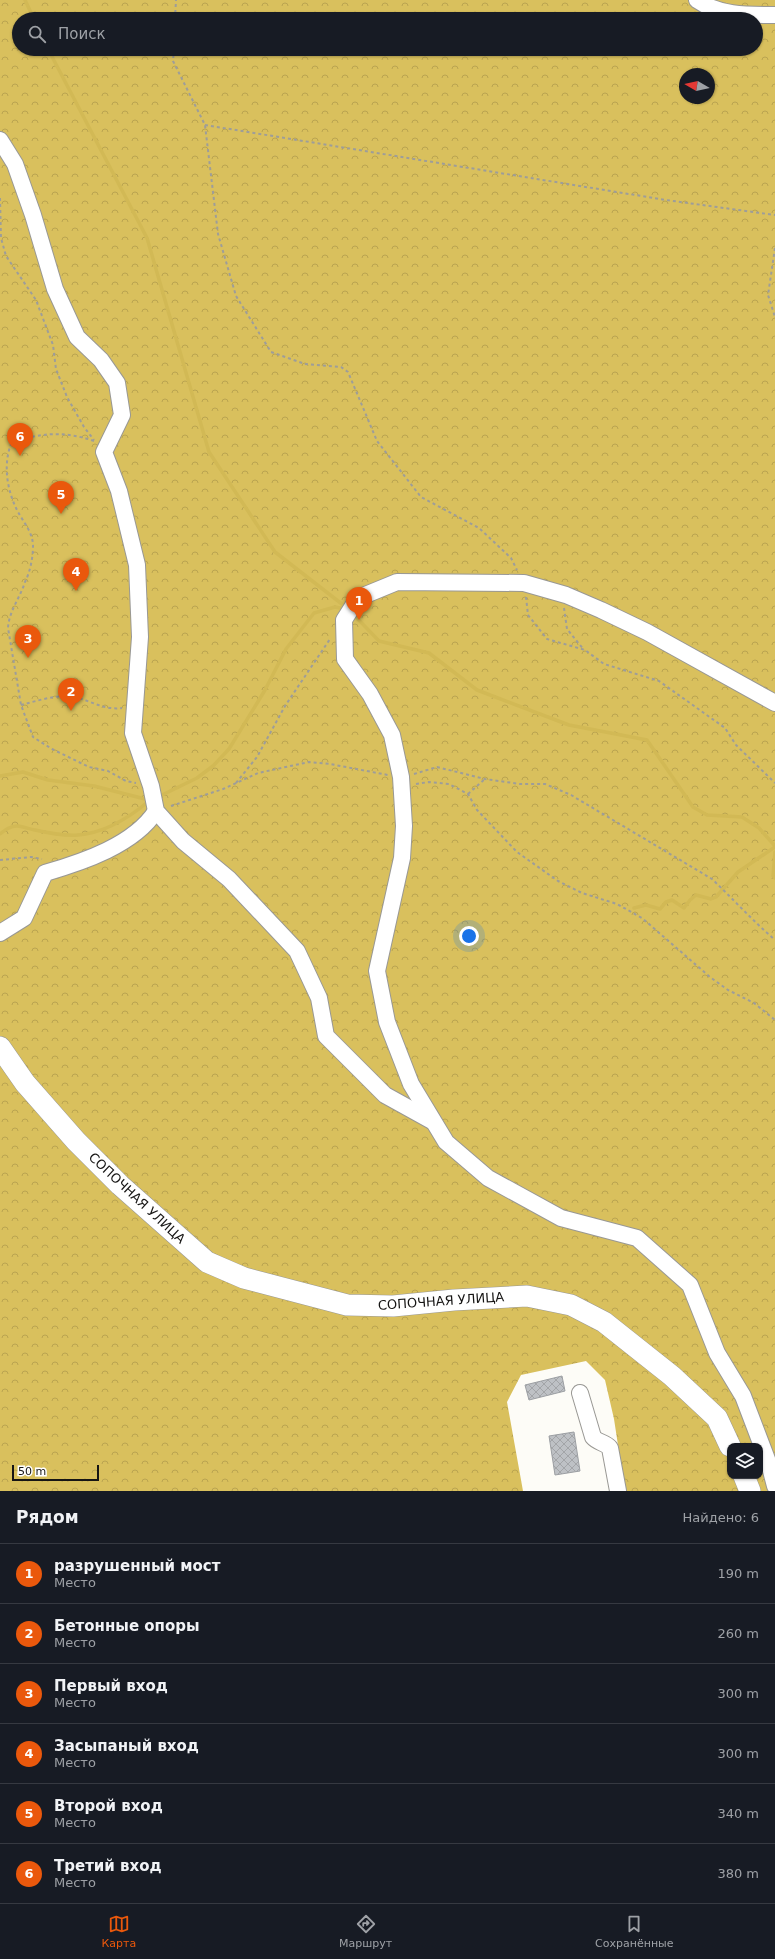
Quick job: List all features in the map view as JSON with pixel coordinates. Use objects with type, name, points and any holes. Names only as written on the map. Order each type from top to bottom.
[{"type":"main road","name":"СОПОЧНАЯ УЛИЦА","points":[[0,1047],[25,1083],[76,1141],[120,1185],[207,1262],[244,1278],[347,1305],[393,1306],[454,1300],[527,1296],[571,1305],[604,1322],[672,1376],[717,1418],[729,1443]]},
{"type":"main road","points":[[745,1479],[750,1491]]},
{"type":"street","points":[[697,0],[707,7],[727,12]]},
{"type":"street","points":[[763,15],[775,15]]},
{"type":"street","points":[[0,140],[15,164],[33,215],[55,289],[77,337],[101,360],[117,383],[122,415],[104,452],[119,491],[137,565],[140,637],[134,733],[151,786],[156,811],[183,841],[229,879],[297,951],[319,998],[326,1036],[385,1095],[434,1122]]},
{"type":"street","points":[[775,703],[647,632],[601,610],[566,595],[524,583],[397,582],[358,598],[344,620],[345,659],[370,694],[392,734],[402,781],[404,826],[402,858],[377,971],[388,1022],[411,1084],[446,1142],[488,1178],[561,1218],[637,1238],[690,1285],[717,1353],[743,1396],[770,1467],[775,1486]]},
{"type":"street","points":[[0,933],[24,918],[45,873],[102,853],[143,828],[156,811]]},
{"type":"street","points":[[580,1393],[593,1437],[597,1442],[606,1444],[610,1448],[618,1491]]},
{"type":"path","points":[[175,12],[176,0]]},
{"type":"path","points":[[173,56],[173,61],[205,125],[220,241],[236,296],[271,352],[305,364],[341,367],[348,372],[377,441],[421,497],[479,528],[511,558],[524,583],[528,614],[547,639],[585,650]]},
{"type":"path","points":[[205,125],[666,200],[775,215]]},
{"type":"path","points":[[0,198],[1,238],[6,256],[36,300],[53,345],[56,369],[67,397],[84,427],[96,442],[78,436],[58,433],[27,438],[12,444],[8,453],[6,470],[10,493],[18,511],[27,524],[33,545],[25,583],[9,621],[8,628],[21,705],[33,737],[52,749],[89,767],[108,771],[126,781],[151,786]]},
{"type":"path","points":[[775,248],[768,295],[775,317]]},
{"type":"path","points":[[566,595],[564,612],[567,629],[585,650],[604,664],[659,681],[725,728],[736,745],[775,783]]},
{"type":"path","points":[[236,784],[257,756],[285,706],[344,620]]},
{"type":"path","points":[[21,705],[43,699],[68,696],[112,710],[135,706]]},
{"type":"path","points":[[156,811],[205,796],[236,784],[258,773],[309,762],[330,764],[402,781],[449,784],[468,794],[477,810],[490,826],[517,852],[564,884],[582,893],[617,904],[642,918],[710,977],[728,990],[754,1002],[775,1020]]},
{"type":"path","points":[[402,781],[437,767],[485,779],[520,784],[545,784],[571,795],[712,879],[775,940]]},
{"type":"path","points":[[468,794],[485,779]]},
{"type":"path","points":[[0,860],[31,857],[44,860]]},
{"type":"green space","points":[[0,0],[775,0],[775,1491],[625,1491],[614,1419],[605,1380],[586,1361],[521,1375],[507,1402],[523,1491],[0,1491]]},
{"type":"building","points":[[562,1376],[565,1391],[529,1400],[525,1385]]},
{"type":"building","points":[[574,1432],[580,1471],[555,1475],[549,1436]]},
{"type":"waterway","points":[[25,0],[31,12]]},
{"type":"waterway","points":[[52,56],[147,238],[209,452],[275,552],[347,608]]},
{"type":"waterway","points":[[158,797],[197,778],[213,766],[229,749],[265,690],[286,649],[314,613],[335,607],[345,609]]},
{"type":"waterway","points":[[353,614],[379,641],[429,653],[477,690],[569,725],[647,740],[693,807],[707,815],[742,817],[759,828],[775,846]]},
{"type":"waterway","points":[[0,776],[23,772],[48,780],[94,786],[149,800]]},
{"type":"waterway","points":[[0,834],[14,826],[21,826],[33,830],[62,835],[88,834],[107,828],[134,813],[149,801]]},
{"type":"waterway","points":[[634,908],[646,905],[660,909],[666,902],[672,900],[684,908],[696,895],[711,899],[716,897],[738,872],[775,847]]},
{"type":"waterway","points":[[775,852],[773,876],[775,878]]},
{"type":"place","name":"Третий вход","points":[[20,456]]},
{"type":"place","name":"Второй вход","points":[[61,514]]},
{"type":"place","name":"Засыпаный вход","points":[[76,591]]},
{"type":"place","name":"разрушенный мост","points":[[359,620]]},
{"type":"place","name":"Первый вход","points":[[28,658]]},
{"type":"place","name":"Бетонные опоры","points":[[71,711]]}]
